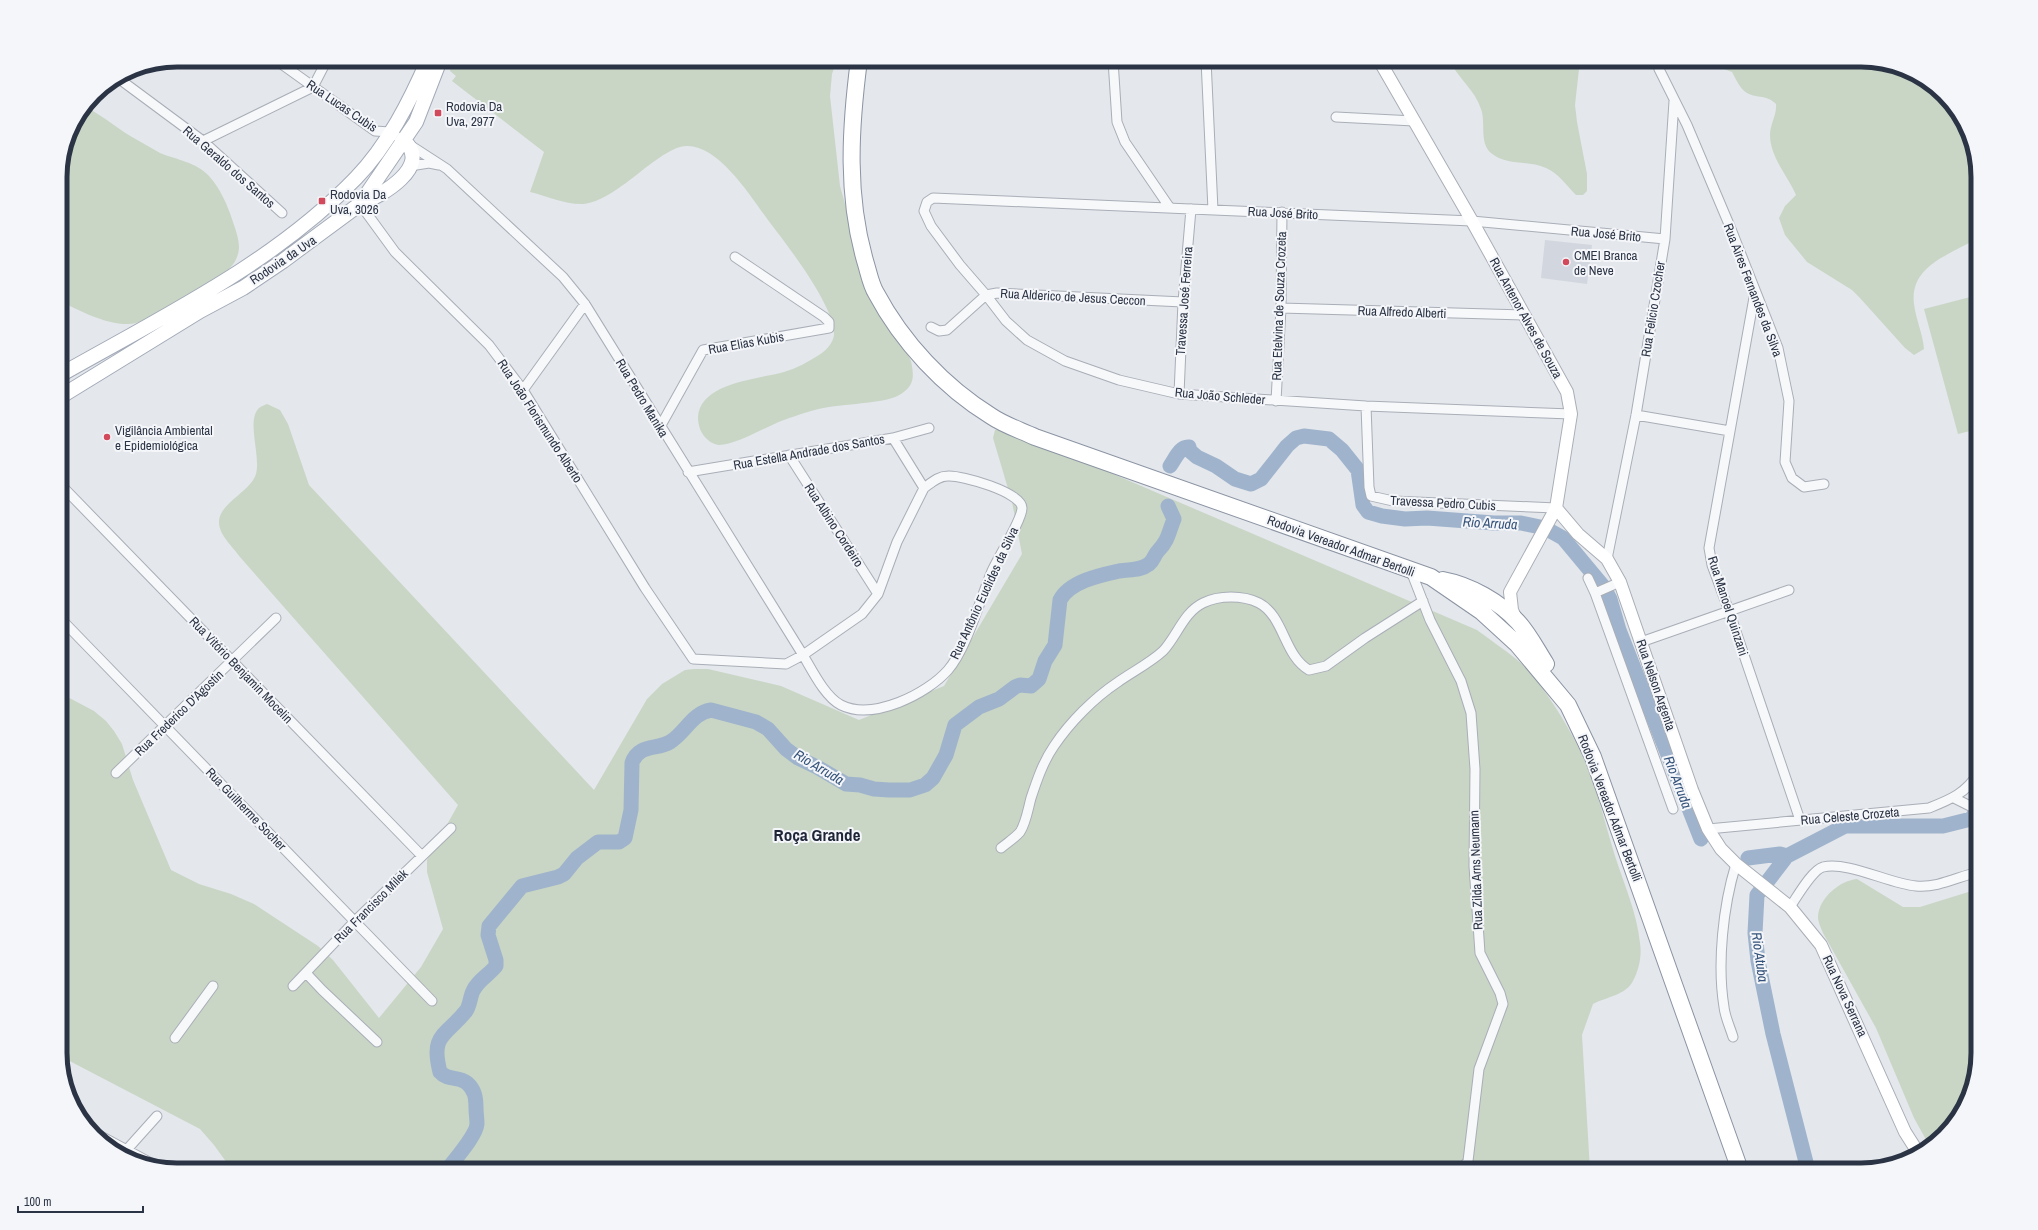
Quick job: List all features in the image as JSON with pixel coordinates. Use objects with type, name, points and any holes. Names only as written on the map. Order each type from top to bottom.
[{"type":"highway","name":"Rodovia Vereador Admar Bertolli","points":[[858,67],[852,113],[851,172],[858,236],[875,292],[909,342],[955,392],[992,417],[1035,437],[1431,578],[1482,612],[1517,644],[1568,705],[1594,757],[1738,1163]]},
{"type":"highway","points":[[1431,578],[1446,580],[1468,588],[1491,601],[1518,623],[1553,674],[1568,705]]},
{"type":"main road","name":"Rodovia da Uva","points":[[67,371],[220,284],[283,242],[357,178],[378,152],[409,102],[425,67]]},
{"type":"main road","name":"Rodovia da Uva","points":[[67,393],[200,311],[243,288],[291,256],[360,204],[416,122],[437,67]]},
{"type":"main road","name":"Rua Antenor Alves de Souza","points":[[1383,67],[1472,221],[1567,392],[1571,414],[1556,508],[1510,592]]},
{"type":"main road","points":[[360,204],[387,191],[410,166],[413,156],[412,150],[404,141]]},
{"type":"main road","name":"Rua Nelson Argenta","points":[[1556,508],[1578,534],[1607,559],[1620,582],[1692,790],[1708,829],[1721,849],[1736,864]]},
{"type":"main road","points":[[1491,601],[1510,592],[1512,610],[1518,623]]},
{"type":"main road","name":"Rua Nova Serrana","points":[[1736,864],[1787,904],[1821,946],[1905,1132],[1915,1148]]},
{"type":"street","name":"Rua Lucas Cubis","points":[[286,67],[375,131],[390,132]]},
{"type":"street","points":[[203,141],[313,86],[323,67]]},
{"type":"street","points":[[1113,67],[1117,122],[1125,142],[1170,208]]},
{"type":"street","points":[[1206,67],[1213,210]]},
{"type":"street","name":"Rua Felicio Czocher","points":[[1607,559],[1636,415],[1665,239],[1674,100],[1659,67]]},
{"type":"street","name":"Rua Geraldo dos Santos","points":[[122,81],[203,141],[282,213]]},
{"type":"street","name":"Rua Aires Fernandes da Silva","points":[[1674,100],[1687,125],[1731,229],[1778,348],[1789,401],[1785,462],[1792,478],[1804,487],[1824,484]]},
{"type":"street","points":[[1336,117],[1414,121]]},
{"type":"street","name":"Rua Pedro Manika","points":[[390,132],[447,169],[563,277],[585,304],[802,655]]},
{"type":"street","name":"Rua Pedro Manika","points":[[410,166],[429,163],[447,169]]},
{"type":"street","name":"Rua José Brito","points":[[931,226],[924,211],[927,202],[933,198],[1472,221],[1665,239]]},
{"type":"street","name":"Rua João Florismundo Alberto","points":[[360,204],[395,252],[489,345],[523,390],[645,588],[693,659],[786,664],[802,655]]},
{"type":"street","name":"Travessa José Ferreira","points":[[1179,394],[1183,302],[1191,209]]},
{"type":"street","name":"Rua Etelvina de Souza Crozeta","points":[[1276,400],[1281,308],[1282,212]]},
{"type":"street","name":"Rua João Schleder","points":[[931,226],[960,266],[986,295],[1006,321],[1027,340],[1065,361],[1119,380],[1179,394],[1366,406],[1571,414]]},
{"type":"street","name":"Rua Elias Kubis","points":[[660,427],[703,350],[829,328],[829,322],[824,317],[735,257]]},
{"type":"street","name":"Rua Manoel Quinzani","points":[[1755,292],[1709,548],[1712,565],[1800,820]]},
{"type":"street","name":"Rua Alderico de Jesus Ceccon","points":[[931,327],[939,331],[947,330],[986,295],[997,293],[1183,302]]},
{"type":"street","points":[[523,390],[585,304]]},
{"type":"street","name":"Rua Alfredo Alberti","points":[[1281,308],[1524,315]]},
{"type":"street","name":"Travessa Pedro Cubis","points":[[1366,406],[1369,487],[1371,496],[1393,501],[1556,508]]},
{"type":"street","points":[[1636,415],[1730,431]]},
{"type":"street","name":"Rua Estella Andrade dos Santos","points":[[688,472],[894,438],[929,428]]},
{"type":"street","points":[[802,655],[862,614],[878,594],[897,542],[924,488],[894,438]]},
{"type":"street","name":"Rua Albino Cordeiro","points":[[789,455],[878,594]]},
{"type":"street","name":"Rua Antônio Euclides da Silva","points":[[802,655],[821,686],[841,705],[861,709],[883,707],[904,702],[925,691],[948,670],[965,639],[1000,553],[1017,523],[1022,509],[1020,503],[1013,496],[958,476],[946,476],[936,479],[924,488]]},
{"type":"street","name":"Rua Vitório Benjamin Mocelin","points":[[67,491],[422,856]]},
{"type":"street","name":"Rua Zilda Arns Neumann","points":[[1411,571],[1430,620],[1461,681],[1471,713],[1475,769],[1474,866],[1480,953],[1500,993],[1503,1004],[1479,1069],[1467,1163]]},
{"type":"street","name":"Rua Nelson Argenta","points":[[1588,578],[1595,593],[1673,809]]},
{"type":"street","points":[[1595,593],[1620,582]]},
{"type":"street","points":[[1641,642],[1789,590]]},
{"type":"street","points":[[1001,848],[1019,833],[1025,820],[1044,762],[1054,745],[1093,701],[1162,651],[1186,617],[1202,603],[1220,598],[1232,597],[1247,598],[1260,604],[1271,614],[1300,664],[1309,670],[1326,666],[1365,638],[1423,601]]},
{"type":"street","name":"Rua Frederico D'Agostin","points":[[116,773],[276,618]]},
{"type":"street","name":"Rua Guilherme Socher","points":[[67,625],[432,1001]]},
{"type":"street","name":"Rua Celeste Crozeta","points":[[1708,829],[1901,812],[1929,808],[1954,798],[1971,784]]},
{"type":"street","points":[[1954,798],[1971,806]]},
{"type":"street","name":"Rua Francisco Milek","points":[[293,986],[354,921],[451,828]]},
{"type":"street","points":[[1733,1037],[1724,1008],[1722,943],[1728,890],[1736,864]]},
{"type":"street","points":[[1787,904],[1812,876],[1823,867],[1844,868],[1916,886],[1938,885],[1971,874]]},
{"type":"street","points":[[306,972],[322,990],[377,1042]]},
{"type":"street","points":[[175,1038],[213,986]]},
{"type":"street","points":[[126,1150],[157,1116]]},
{"type":"shaded area","name":"CMEI Branca de Neve","points":[[1545,240],[1592,245],[1587,284],[1541,278]]},
{"type":"green space","points":[[451,67],[834,67],[832,74],[830,96],[840,186],[860,257],[911,361],[913,376],[909,387],[901,394],[887,399],[867,403],[829,407],[806,412],[734,442],[718,445],[709,441],[700,430],[698,417],[701,405],[709,396],[720,389],[733,384],[793,369],[822,353],[831,344],[834,335],[827,308],[819,292],[786,244],[752,197],[730,171],[706,151],[693,147],[680,147],[666,153],[612,193],[590,203],[570,203],[530,192],[544,152],[452,81],[456,76],[450,71]]},
{"type":"green space","points":[[1454,67],[1579,67],[1575,105],[1587,174],[1587,191],[1583,195],[1576,195],[1558,176],[1546,168],[1532,164],[1503,160],[1491,153],[1485,144],[1481,109],[1471,90]]},
{"type":"green space","points":[[1718,67],[1876,68],[1903,75],[1916,82],[1939,99],[1948,110],[1963,135],[1969,155],[1971,169],[1971,242],[1934,262],[1918,279],[1914,291],[1914,304],[1924,349],[1914,355],[1905,348],[1852,290],[1807,262],[1785,235],[1779,218],[1785,206],[1796,195],[1776,159],[1771,143],[1770,131],[1776,104],[1769,99],[1747,93],[1740,86],[1732,72]]},
{"type":"green space","points":[[90,109],[132,137],[160,153],[192,164],[204,171],[217,186],[223,196],[238,237],[239,248],[237,257],[225,273],[207,285],[142,321],[121,324],[103,320],[67,304],[67,169],[75,135]]},
{"type":"green space","points":[[1971,297],[1971,431],[1958,434],[1924,309]]},
{"type":"green space","points":[[267,404],[280,410],[288,424],[309,485],[594,790],[647,699],[662,684],[685,670],[708,669],[781,686],[859,720],[944,686],[1022,554],[1012,502],[993,438],[995,430],[1001,429],[1013,431],[1477,630],[1527,668],[1554,705],[1574,738],[1594,784],[1636,921],[1641,948],[1637,972],[1633,981],[1626,990],[1621,993],[1593,1004],[1582,1035],[1590,1163],[227,1163],[200,1129],[67,1060],[67,697],[94,711],[106,721],[122,744],[133,780],[171,870],[199,884],[231,894],[254,904],[318,946],[333,960],[379,1018],[421,967],[443,929],[427,872],[427,860],[458,805],[240,557],[226,540],[221,531],[219,521],[224,508],[248,486],[256,474],[257,458],[254,421],[255,414],[262,406]]},
{"type":"green space","points":[[1857,879],[1903,907],[1920,907],[1971,891],[1970,1068],[1963,1095],[1956,1108],[1939,1131],[1927,1141],[1914,1118],[1876,1028],[1823,933],[1818,921],[1819,910],[1826,897],[1837,887],[1850,880]]},
{"type":"waterway","name":"Rio Arruda","points":[[1170,466],[1180,451],[1186,447],[1189,447],[1190,451],[1197,457],[1216,466],[1235,479],[1251,484],[1261,479],[1287,446],[1296,438],[1304,436],[1329,439],[1342,450],[1358,470],[1363,505],[1368,512],[1382,516],[1405,519],[1427,518],[1494,523],[1521,523],[1545,528],[1563,538],[1603,586],[1610,599],[1619,630],[1701,839]]},
{"type":"waterway","name":"Rio Arruda","points":[[452,1163],[476,1129],[476,1101],[473,1091],[467,1083],[446,1077],[440,1072],[437,1059],[437,1050],[446,1031],[467,1009],[475,987],[496,966],[496,960],[488,935],[489,926],[522,886],[558,877],[564,874],[577,858],[598,842],[619,842],[625,838],[631,810],[632,763],[639,753],[648,748],[670,742],[699,715],[711,710],[756,722],[768,729],[786,749],[798,758],[846,784],[889,790],[910,790],[925,785],[933,778],[946,755],[955,725],[979,707],[999,699],[1015,687],[1020,685],[1031,686],[1039,679],[1045,661],[1055,645],[1060,600],[1065,593],[1086,580],[1119,571],[1138,569],[1151,562],[1166,540],[1174,519],[1168,506]]},
{"type":"waterway","name":"Rio Atuba","points":[[1806,1163],[1773,1034],[1758,961],[1755,933],[1757,895],[1787,856],[1845,826],[1943,826],[1971,819]]},
{"type":"waterway","name":"Rio Arruda","points":[[1748,858],[1780,854],[1787,856]]},
{"type":"place","name":"Rodovia Da Uva, 2977","points":[[438,113]]},
{"type":"place","name":"Rodovia Da Uva, 3026","points":[[322,201]]},
{"type":"place","name":"CMEI Branca de Neve","points":[[1566,262]]},
{"type":"place","name":"Vigilância Ambiental e Epidemiológica","points":[[107,437]]},
{"type":"district","name":"Roça Grande","points":[[817,834]]}]
